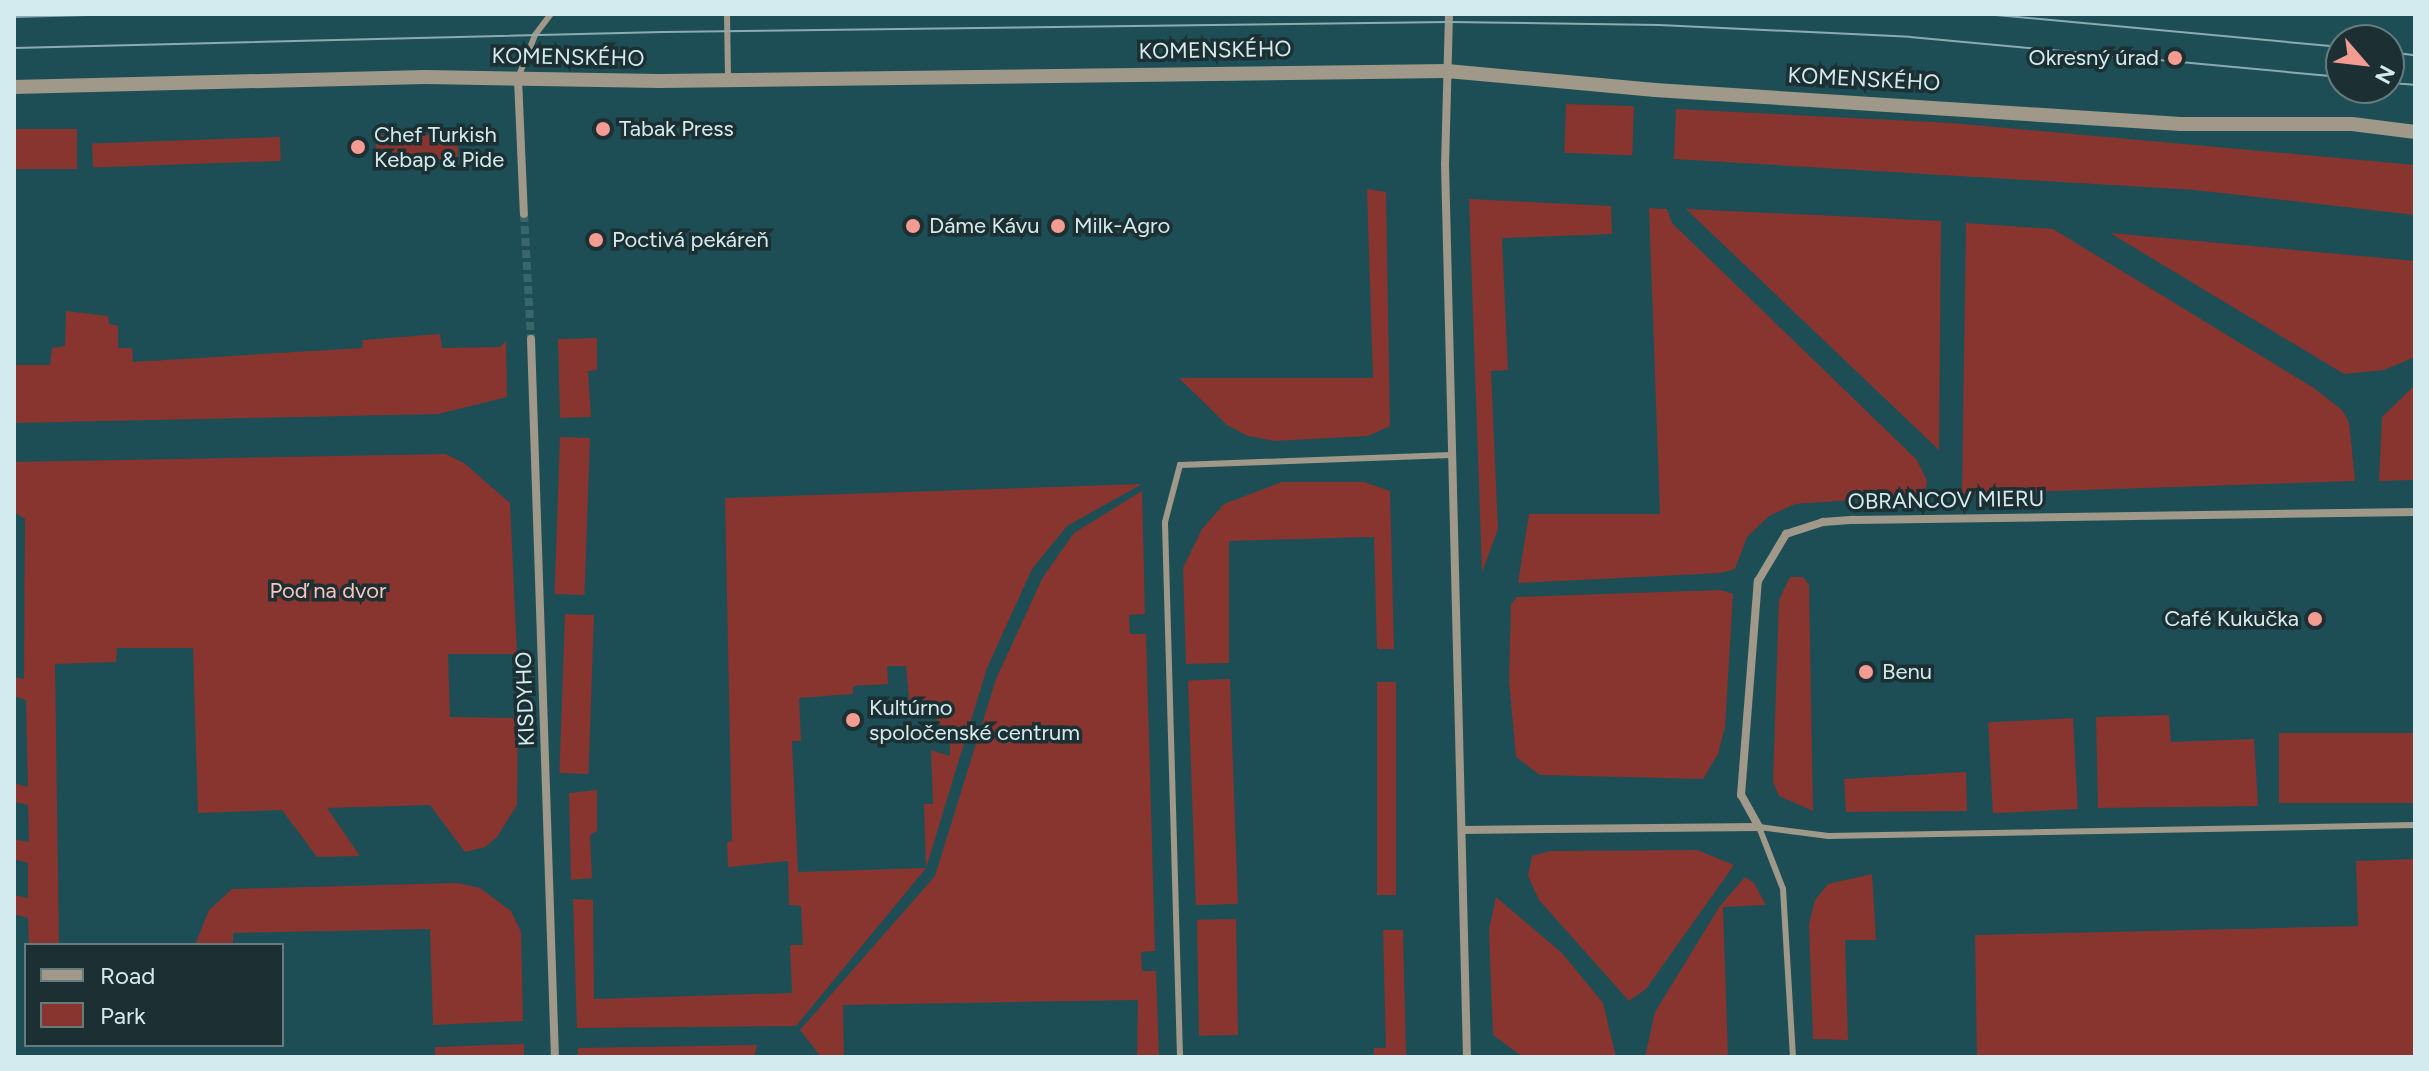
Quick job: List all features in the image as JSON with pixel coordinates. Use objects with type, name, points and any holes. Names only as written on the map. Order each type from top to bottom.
[{"type":"street","points":[[1449,14],[1451,455],[1467,1057]]},
{"type":"street","name":"KOMENSKÉHO","points":[[14,87],[1447,71],[1655,90],[2181,124],[2352,124],[2415,132]]},
{"type":"street","points":[[518,79],[524,214]]},
{"type":"street","name":"KISDYHO","points":[[531,339],[555,1057]]},
{"type":"street","name":"OBRANCOV MIERU","points":[[1759,827],[1741,795],[1758,581],[1786,534],[1823,522],[1870,519],[2415,512]]},
{"type":"street","points":[[1462,830],[1759,827]]},
{"type":"lane","points":[[518,79],[535,35],[551,14]]},
{"type":"lane","points":[[727,14],[728,80]]},
{"type":"lane","points":[[1180,1057],[1165,522],[1180,465],[1451,455]]},
{"type":"lane","points":[[1759,827],[1828,836],[2415,825]]},
{"type":"lane","name":"OBRANCOV MIERU","points":[[1759,827],[1783,889],[1793,1057]]},
{"type":"green space","points":[[1566,104],[1634,106],[1632,155],[1564,153]]},
{"type":"green space","points":[[1676,109],[1951,123],[2415,165],[2415,215],[2195,190],[1674,159]]},
{"type":"green space","points":[[14,129],[77,129],[77,169],[14,169]]},
{"type":"green space","points":[[376,135],[458,135],[458,159],[376,159]]},
{"type":"green space","points":[[280,137],[281,161],[93,168],[92,144]]},
{"type":"green space","points":[[1367,189],[1386,192],[1390,426],[1368,436],[1274,441],[1248,436],[1227,425],[1179,378],[1373,378]]},
{"type":"green space","points":[[1469,199],[1611,206],[1612,234],[1502,238],[1508,370],[1491,371],[1498,529],[1482,572]]},
{"type":"green space","points":[[1649,208],[1667,209],[1672,223],[1917,460],[1927,481],[1924,495],[1795,504],[1769,516],[1747,537],[1735,569],[1720,573],[1518,583],[1529,514],[1660,514]]},
{"type":"green space","points":[[1686,209],[1941,221],[1939,450]]},
{"type":"green space","points":[[1966,223],[2053,229],[2314,388],[2342,410],[2349,422],[2355,481],[1962,494]]},
{"type":"green space","points":[[2110,233],[2415,261],[2415,357],[2384,370],[2344,374]]},
{"type":"green space","points":[[66,311],[108,316],[109,324],[118,326],[118,348],[132,348],[133,362],[362,348],[363,340],[440,334],[442,348],[500,347],[506,341],[507,397],[438,414],[14,423],[14,365],[50,365],[52,348],[65,346]]},
{"type":"green space","points":[[597,338],[597,370],[588,371],[591,417],[560,418],[558,339]]},
{"type":"green space","points":[[2415,385],[2415,480],[2379,481],[2382,417]]},
{"type":"green space","points":[[560,437],[590,438],[585,595],[555,594]]},
{"type":"green space","name":"Poď na dvor","points":[[445,454],[464,463],[510,503],[517,654],[448,654],[450,717],[518,718],[517,805],[497,837],[485,847],[465,852],[430,805],[327,808],[360,856],[317,857],[282,810],[198,813],[193,648],[117,648],[116,662],[55,664],[59,943],[29,943],[28,918],[14,914],[14,895],[28,898],[28,863],[14,859],[14,839],[29,842],[28,805],[14,802],[14,783],[28,787],[26,700],[14,696],[14,677],[24,679],[25,519],[14,512],[14,462]]},
{"type":"green space","points":[[1282,482],[1364,482],[1390,491],[1394,649],[1377,649],[1374,537],[1229,541],[1229,663],[1186,664],[1183,568],[1202,529],[1224,504]]},
{"type":"green space","points":[[1142,484],[1067,526],[1032,569],[987,668],[926,868],[796,1026],[577,1028],[573,899],[593,900],[594,999],[792,993],[790,945],[803,945],[801,906],[789,905],[788,861],[728,867],[727,842],[732,841],[725,498]],"holes":[[[887,666],[906,666],[910,710],[935,717],[950,738],[950,756],[931,750],[933,804],[924,804],[926,868],[798,872],[792,741],[801,741],[799,698],[853,694],[853,686],[888,684]]]},
{"type":"green space","points":[[1142,491],[1145,614],[1129,615],[1130,634],[1146,634],[1155,951],[1141,952],[1142,971],[1156,971],[1159,1057],[1137,1057],[1138,1000],[843,1005],[844,1057],[821,1057],[800,1030],[935,876],[996,679],[1043,577],[1074,533]]},
{"type":"green space","points":[[1790,577],[1803,577],[1809,585],[1813,811],[1779,796],[1773,782],[1779,600]]},
{"type":"green space","points":[[1721,590],[1733,594],[1725,727],[1718,754],[1703,779],[1540,775],[1516,757],[1509,681],[1511,604],[1517,597]]},
{"type":"green space","points":[[565,614],[594,615],[588,774],[559,773]]},
{"type":"green space","points":[[1230,679],[1238,904],[1196,905],[1188,680]]},
{"type":"green space","points":[[1377,682],[1396,682],[1396,895],[1377,895]]},
{"type":"green space","points":[[2169,715],[2171,742],[2254,739],[2258,806],[2098,808],[2096,717]]},
{"type":"green space","points":[[2073,718],[2078,809],[1993,813],[1988,722]]},
{"type":"green space","points":[[2279,733],[2415,733],[2415,803],[2279,803]]},
{"type":"green space","points":[[1966,772],[1967,811],[1846,812],[1844,779]]},
{"type":"green space","points":[[597,790],[597,831],[590,835],[592,878],[571,880],[569,793]]},
{"type":"green space","points":[[1697,850],[1734,865],[1646,989],[1629,1001],[1539,900],[1528,876],[1532,856],[1550,851]]},
{"type":"green space","points":[[2415,859],[2415,1057],[1977,1057],[1975,935],[2358,926],[2356,861]]},
{"type":"green space","points":[[1872,874],[1876,940],[1845,940],[1848,1040],[1813,1039],[1809,924],[1815,900],[1828,884]]},
{"type":"green space","points":[[1745,877],[1754,883],[1766,905],[1723,907],[1728,1057],[1645,1057],[1655,1012],[1720,906]]},
{"type":"green space","points":[[457,883],[480,888],[511,911],[521,932],[523,1021],[433,1025],[430,929],[233,933],[233,943],[196,943],[209,910],[232,889]]},
{"type":"green space","points":[[1496,897],[1562,953],[1603,1003],[1616,1057],[1523,1057],[1493,1035],[1489,930]]},
{"type":"green space","points":[[1236,919],[1238,1035],[1199,1036],[1197,920]]},
{"type":"green space","points":[[1383,930],[1403,930],[1406,1057],[1374,1057],[1374,1048],[1386,1048]]},
{"type":"green space","points":[[524,1044],[524,1057],[435,1057],[435,1047]]},
{"type":"green space","points":[[757,1045],[754,1057],[578,1057],[578,1048]]},
{"type":"tunnel","points":[[524,214],[531,339]]},
{"type":"tram line","points":[[14,17],[124,14]]},
{"type":"tram line","points":[[1985,14],[2325,46]]},
{"type":"tram line","points":[[14,48],[663,32],[1449,22],[1659,25],[1910,37],[2325,76]]},
{"type":"tram line","points":[[2405,54],[2415,55]]},
{"type":"tram line","points":[[2405,84],[2415,85]]},
{"type":"place","name":"Okresný úrad","points":[[2175,58]]},
{"type":"place","name":"Tabak Press","points":[[603,129]]},
{"type":"place","name":"Chef Turkish Kebap & Pide","points":[[358,147]]},
{"type":"place","name":"Dáme Kávu","points":[[913,226]]},
{"type":"place","name":"Milk-Agro","points":[[1058,226]]},
{"type":"place","name":"Poctivá pekáreň","points":[[596,240]]},
{"type":"place","name":"Café Kukučka","points":[[2315,619]]},
{"type":"place","name":"Benu","points":[[1866,672]]},
{"type":"place","name":"Kultúrno spoločenské centrum","points":[[853,720]]}]
